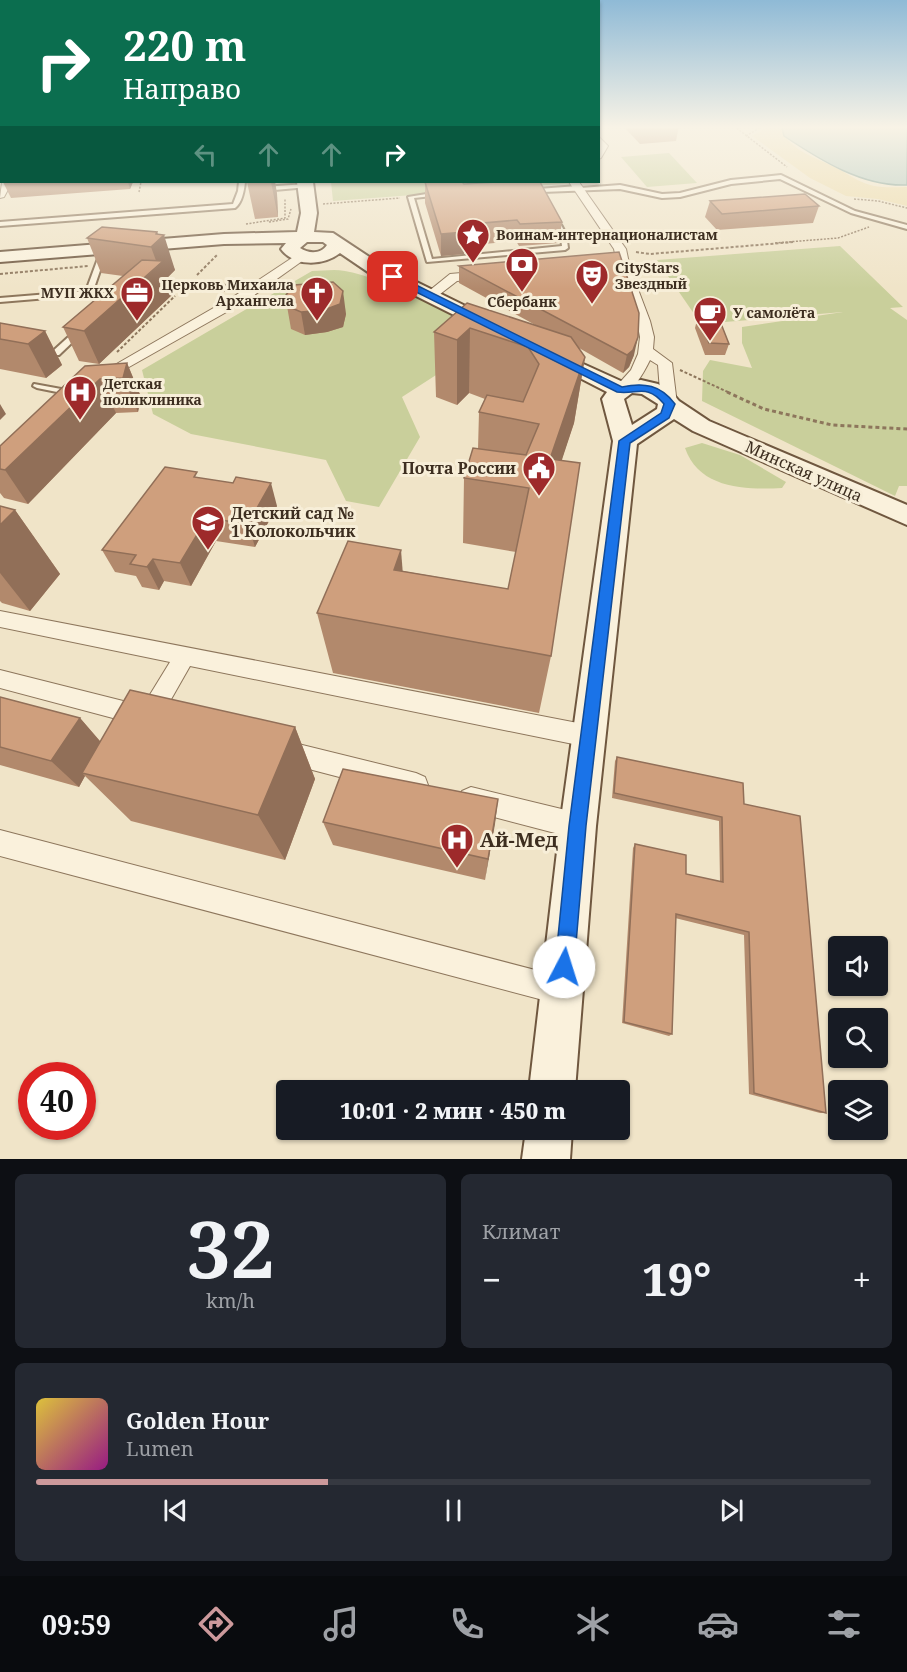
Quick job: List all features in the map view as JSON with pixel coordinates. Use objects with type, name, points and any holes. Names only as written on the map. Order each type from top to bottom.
[{"type":"street","points":[[304,237],[309,213],[305,184]]},
{"type":"street","points":[[553,1080],[621,414],[629,382],[647,352],[643,313],[617,258],[577,186]]},
{"type":"street","points":[[309,213],[332,241],[374,268],[508,334]]},
{"type":"street","points":[[303,254],[296,241],[304,237]]},
{"type":"street","points":[[0,257],[224,239],[304,237],[332,241]]},
{"type":"street","points":[[224,239],[374,268]]},
{"type":"street","points":[[56,405],[253,290],[276,271],[303,254],[333,251],[332,241]]},
{"type":"street","points":[[430,296],[454,278],[502,273]]},
{"type":"street","points":[[529,344],[621,414],[667,411],[665,363],[647,352]]},
{"type":"street","name":"Минская улица","points":[[621,414],[636,387],[654,390],[661,394],[667,411],[907,516]]},
{"type":"street","points":[[0,619],[588,736]]},
{"type":"street","points":[[149,717],[185,656]]},
{"type":"street","points":[[0,679],[172,723]]},
{"type":"street","points":[[265,747],[578,826]]},
{"type":"street","points":[[0,843],[562,991]]},
{"type":"street","points":[[546,1159],[548,1140]]},
{"type":"lane","points":[[543,200],[535,189],[577,186],[620,187],[662,196],[680,195],[731,182],[750,180]]},
{"type":"lane","points":[[787,180],[853,212],[907,227]]},
{"type":"lane","points":[[0,224],[235,206],[242,191],[242,183]]},
{"type":"lane","points":[[242,191],[305,184]]},
{"type":"lane","points":[[443,194],[411,197],[429,261],[565,248],[564,237],[548,209]]},
{"type":"lane","points":[[90,292],[105,248]]},
{"type":"lane","points":[[146,289],[188,285],[253,290]]},
{"type":"lane","points":[[0,300],[126,291],[117,299]]},
{"type":"lane","points":[[56,353],[82,330]]},
{"type":"lane","points":[[38,386],[87,385]]},
{"type":"path","points":[[139,192],[141,183]]},
{"type":"path","points":[[853,199],[878,201],[907,208]]},
{"type":"path","points":[[617,258],[838,238],[885,221]]},
{"type":"path","points":[[87,385],[97,372],[223,249],[224,239]]},
{"type":"path","points":[[665,363],[764,409],[832,424],[907,429]]},
{"type":"green space","points":[[641,180],[694,180],[697,183],[647,187]]},
{"type":"green space","points":[[331,183],[573,183],[333,201]]},
{"type":"green space","points":[[840,246],[903,307],[890,308],[907,320],[907,486],[899,486],[895,496],[702,401],[703,371],[710,360],[752,368],[742,343],[742,327],[843,312],[701,324],[657,260]]},
{"type":"green space","points":[[312,271],[345,271],[381,281],[489,335],[464,357],[402,397],[420,437],[379,507],[346,501],[326,460],[191,434],[153,414],[142,370]]},
{"type":"green space","points":[[702,443],[740,455],[786,482],[782,488],[754,488],[725,484],[712,479],[692,462],[685,448]]},
{"type":"sand","points":[[814,180],[859,180],[878,187],[907,187],[907,206],[878,199],[846,196]]},
{"type":"water","points":[[868,180],[907,180],[907,185],[891,184]]},
{"type":"building","points":[[425,183],[541,183],[562,222],[520,224],[517,220],[461,225],[464,232],[441,234]]},
{"type":"building","points":[[805,194],[819,206],[722,214],[710,201]]},
{"type":"building","points":[[102,227],[157,232],[156,234],[164,235],[151,247],[87,238]]},
{"type":"building","points":[[619,252],[639,313],[638,337],[633,350],[627,355],[459,266]]},
{"type":"building","points":[[142,260],[163,261],[84,331],[63,327]]},
{"type":"building","points":[[333,282],[343,291],[340,304],[324,310],[301,312],[287,306],[286,295],[294,285]]},
{"type":"building","points":[[467,303],[571,337],[585,357],[550,459],[580,463],[551,656],[317,613],[348,541],[401,550],[394,570],[508,589],[529,488],[464,478],[473,448],[526,455],[539,424],[479,412],[487,395],[523,402],[539,364],[528,347],[470,328],[457,340],[434,332]]},
{"type":"building","points":[[698,316],[718,316],[729,344],[709,343]]},
{"type":"building","points":[[0,323],[45,331],[28,344],[0,339]]},
{"type":"building","points":[[127,363],[123,378],[100,379],[5,470],[0,469],[0,446],[85,366]]},
{"type":"building","points":[[165,467],[197,472],[194,477],[233,483],[236,477],[271,483],[248,524],[207,518],[180,563],[153,559],[147,567],[130,564],[136,555],[102,550]]},
{"type":"building","points":[[0,506],[15,510],[0,525]]},
{"type":"building","points":[[130,690],[295,727],[258,815],[82,773]]},
{"type":"building","points":[[0,697],[80,718],[51,761],[0,747]]},
{"type":"building","points":[[617,757],[743,783],[744,804],[800,816],[826,1113],[754,1093],[749,932],[676,914],[672,1034],[624,1022],[635,844],[686,855],[686,874],[723,882],[722,817],[614,793]]},
{"type":"building","points":[[343,769],[498,799],[488,859],[323,822]]},
{"type":"place","name":"Воинам-интернационалистам","points":[[473,264]]},
{"type":"place","name":"Сбербанк","points":[[522,293]]},
{"type":"place","name":"CityStars Звездный","points":[[592,305]]},
{"type":"place","name":"МУП ЖКХ","points":[[137,322]]},
{"type":"place","name":"Церковь Михаила Архангела","points":[[317,322]]},
{"type":"place","name":"У самолёта","points":[[710,342]]},
{"type":"place","name":"Детская поликлиника","points":[[80,421]]},
{"type":"place","name":"Почта России","points":[[539,497]]},
{"type":"place","name":"Детский сад № 1 Колокольчик","points":[[208,551]]},
{"type":"place","name":"Ай-Мед","points":[[457,869]]},
{"type":"route","points":[[393,277],[621,390],[645,387],[654,390],[666,399],[670,406],[666,415],[625,441],[578,826],[564,967]]}]
